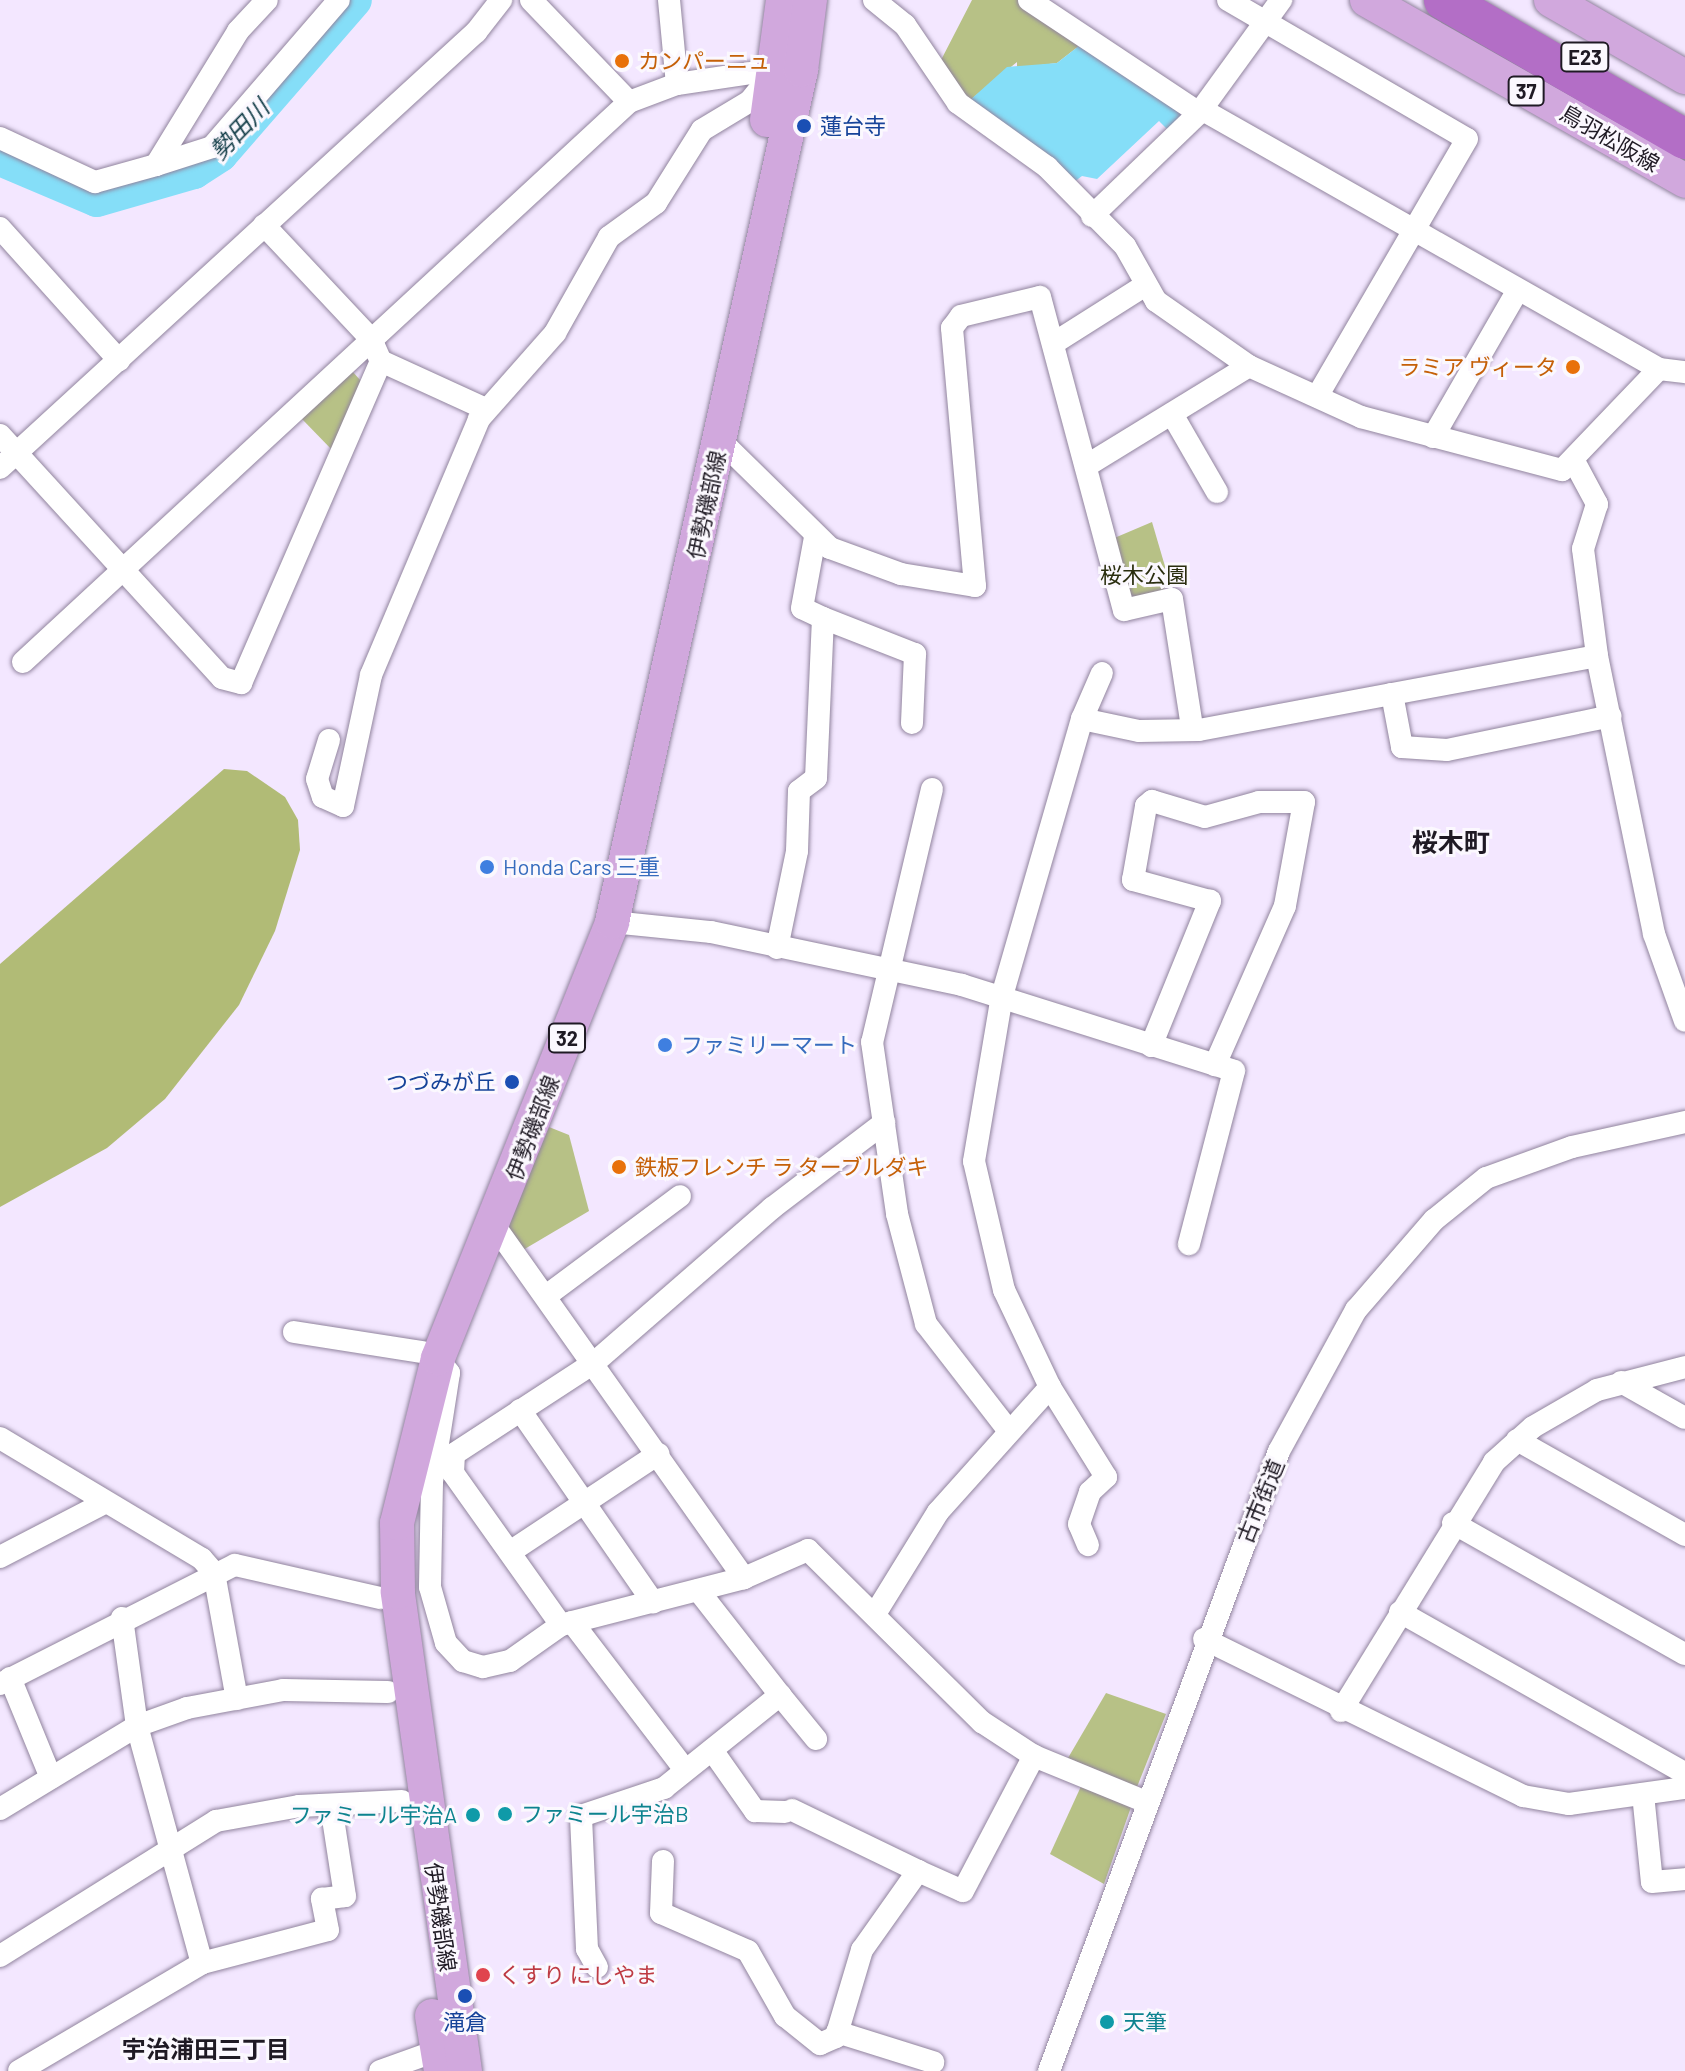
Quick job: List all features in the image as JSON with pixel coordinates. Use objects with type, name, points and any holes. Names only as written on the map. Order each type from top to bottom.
[{"type":"highway","name":"E23","points":[[1444,0],[1685,139]]},
{"type":"highway","name":"E23","points":[[1484,0],[1685,115]]},
{"type":"main road","name":"伊勢磯部線","points":[[451,2059],[398,1592],[397,1523],[430,1355],[494,1225],[612,922],[720,440],[789,68],[783,0]]},
{"type":"main road","name":"伊勢磯部線","points":[[451,2059],[402,1801],[388,1692],[380,1598],[387,1469],[593,918],[789,68],[810,0]]},
{"type":"main road","name":"鳥羽松阪線","points":[[1367,0],[1685,181]]},
{"type":"main road","points":[[1551,0],[1685,77]]},
{"type":"street","points":[[156,165],[238,31],[267,0]]},
{"type":"street","points":[[0,138],[95,182],[212,147],[339,0]]},
{"type":"street","points":[[8,460],[476,32],[501,0]]},
{"type":"street","points":[[531,0],[629,102]]},
{"type":"street","points":[[669,0],[677,84]]},
{"type":"street","points":[[874,0],[905,25],[958,103],[1047,167],[1092,216],[1125,246],[1144,286],[1177,321],[1249,366],[1317,397],[1433,437],[1542,468],[1575,463],[1659,369]]},
{"type":"street","points":[[1029,0],[1200,111],[1659,369],[1685,372]]},
{"type":"street","points":[[1228,0],[1467,139],[1317,397]]},
{"type":"street","points":[[1092,216],[1200,111],[1269,24],[1281,0]]},
{"type":"street","points":[[23,662],[121,565],[629,102],[677,84],[789,68]]},
{"type":"street","points":[[329,740],[317,779],[323,797],[343,806],[371,675],[486,409],[555,333],[609,237],[656,203],[702,130],[750,101],[789,68]]},
{"type":"street","points":[[264,225],[371,339],[381,361],[486,409]]},
{"type":"street","points":[[0,228],[119,360]]},
{"type":"street","points":[[1054,343],[1144,286]]},
{"type":"street","points":[[1433,437],[1518,290]]},
{"type":"street","points":[[720,440],[815,537],[872,565],[975,586],[952,328],[961,316],[1040,297],[1124,610],[1172,599],[1192,727]]},
{"type":"street","points":[[0,435],[8,460],[121,565],[222,678],[241,683],[381,361]]},
{"type":"street","points":[[1086,466],[1249,366]]},
{"type":"street","points":[[1172,414],[1217,492]]},
{"type":"street","points":[[1575,463],[1597,504],[1583,549],[1597,656],[1654,934],[1685,1021]]},
{"type":"street","points":[[815,537],[802,608],[915,654],[912,723]]},
{"type":"street","points":[[777,948],[797,851],[799,791],[816,778],[823,618]]},
{"type":"street","points":[[1082,719],[1139,731],[1192,727],[1597,656]]},
{"type":"street","points":[[1088,1545],[1079,1524],[1090,1492],[1106,1477],[1050,1387],[1004,1290],[974,1161],[1002,996],[1082,719],[1102,673]]},
{"type":"street","points":[[1392,694],[1402,747],[1447,750],[1611,716]]},
{"type":"street","points":[[932,789],[886,970],[872,1042],[884,1123],[926,1324],[1006,1427]]},
{"type":"street","points":[[1151,1046],[1210,901],[1133,880],[1146,806],[1152,801],[1205,817],[1259,802],[1304,802],[1285,906],[1215,1065]]},
{"type":"street","points":[[612,922],[777,948],[1002,996],[1234,1071],[1189,1244]]},
{"type":"street","name":"古市街道","points":[[1049,2071],[1204,1639],[1279,1451],[1333,1345],[1434,1220],[1486,1178],[1515,1166],[1685,1122]]},
{"type":"street","points":[[685,1770],[510,1552],[453,1473],[454,1454],[595,1362],[772,1208],[884,1123]]},
{"type":"street","points":[[546,1296],[680,1196]]},
{"type":"street","points":[[494,1225],[595,1362],[744,1578]]},
{"type":"street","points":[[294,1332],[430,1355],[449,1373],[430,1561],[446,1643],[463,1661],[496,1666],[566,1623],[744,1578],[808,1550],[875,1614],[936,1682],[1034,1756],[1146,1802]]},
{"type":"street","points":[[1341,1711],[1453,1523],[1517,1440],[1566,1407],[1621,1382],[1685,1367]]},
{"type":"street","points":[[1621,1382],[1685,1418]]},
{"type":"street","points":[[875,1614],[938,1512],[1006,1427],[1050,1387]]},
{"type":"street","points":[[520,1410],[653,1602]]},
{"type":"street","points":[[0,1438],[106,1502],[214,1573],[237,1699]]},
{"type":"street","points":[[1517,1440],[1685,1535]]},
{"type":"street","points":[[510,1552],[658,1454]]},
{"type":"street","points":[[0,1557],[106,1502]]},
{"type":"street","points":[[1453,1523],[1685,1654]]},
{"type":"street","points":[[51,1778],[5,1681],[214,1573],[253,1564],[380,1598]]},
{"type":"street","points":[[698,1590],[816,1739]]},
{"type":"street","points":[[1400,1612],[1685,1773]]},
{"type":"street","points":[[122,1618],[137,1726],[175,1843],[202,1963]]},
{"type":"street","points":[[1204,1639],[1341,1711],[1523,1796],[1569,1804],[1685,1788]]},
{"type":"street","points":[[0,1809],[137,1726],[283,1690],[388,1692]]},
{"type":"street","points":[[597,1967],[587,1949],[581,1816],[664,1788],[780,1695]]},
{"type":"street","points":[[712,1750],[755,1811],[789,1811],[963,1891],[1034,1756]]},
{"type":"street","points":[[1643,1794],[1652,1882],[1685,1879]]},
{"type":"street","points":[[0,1956],[175,1843],[216,1821],[331,1806],[402,1801]]},
{"type":"street","points":[[19,2071],[202,1963],[328,1930],[322,1899],[345,1896],[331,1806]]},
{"type":"street","points":[[663,1861],[661,1913],[748,1951],[785,2016],[820,2044],[837,2032],[862,1950],[918,1871]]},
{"type":"street","points":[[837,2032],[933,2062]]},
{"type":"street","points":[[380,2071],[451,2059]]},
{"type":"green space","points":[[972,0],[1021,0],[1084,42],[1057,63],[1017,68],[1017,62],[969,101],[940,62]]},
{"type":"green space","points":[[352,371],[361,381],[334,452],[301,418]]},
{"type":"green space","name":"桜木公園","points":[[1152,522],[1169,580],[1162,592],[1136,600],[1126,594],[1112,539]]},
{"type":"green space","points":[[224,769],[247,771],[285,797],[298,820],[300,850],[275,931],[239,1005],[165,1099],[107,1148],[0,1207],[0,964]]},
{"type":"green space","points":[[549,1127],[569,1135],[589,1211],[523,1250],[507,1228]]},
{"type":"green space","points":[[1106,1693],[1166,1714],[1137,1787],[1068,1758]]},
{"type":"green space","points":[[1083,1782],[1131,1807],[1104,1884],[1050,1854]]},
{"type":"water","points":[[1084,42],[1186,113],[1169,131],[1159,121],[1097,179],[1082,176],[1074,182],[969,101],[1007,67],[1057,63]]},
{"type":"waterway","name":"勢田川","points":[[0,158],[97,199],[194,171],[220,154],[354,0]]},
{"type":"place","name":"カンパーニュ","points":[[622,61]]},
{"type":"place","name":"蓮台寺","points":[[804,126]]},
{"type":"place","name":"ラミア ヴィータ","points":[[1573,367]]},
{"type":"place","name":"Honda Cars 三重","points":[[487,867]]},
{"type":"place","name":"ファミリーマート","points":[[665,1045]]},
{"type":"place","name":"つづみが丘","points":[[512,1082]]},
{"type":"place","name":"鉄板フレンチ ラ ターブルダキ","points":[[619,1167]]},
{"type":"place","name":"ファミール宇治B","points":[[505,1814]]},
{"type":"place","name":"ファミール宇治A","points":[[473,1815]]},
{"type":"place","name":"くすり にしやま","points":[[483,1975]]},
{"type":"place","name":"滝倉","points":[[465,1996]]},
{"type":"place","name":"天筆","points":[[1107,2022]]},
{"type":"district","name":"桜木町","points":[[1451,842]]},
{"type":"district","name":"宇治浦田三丁目","points":[[206,2049]]}]
